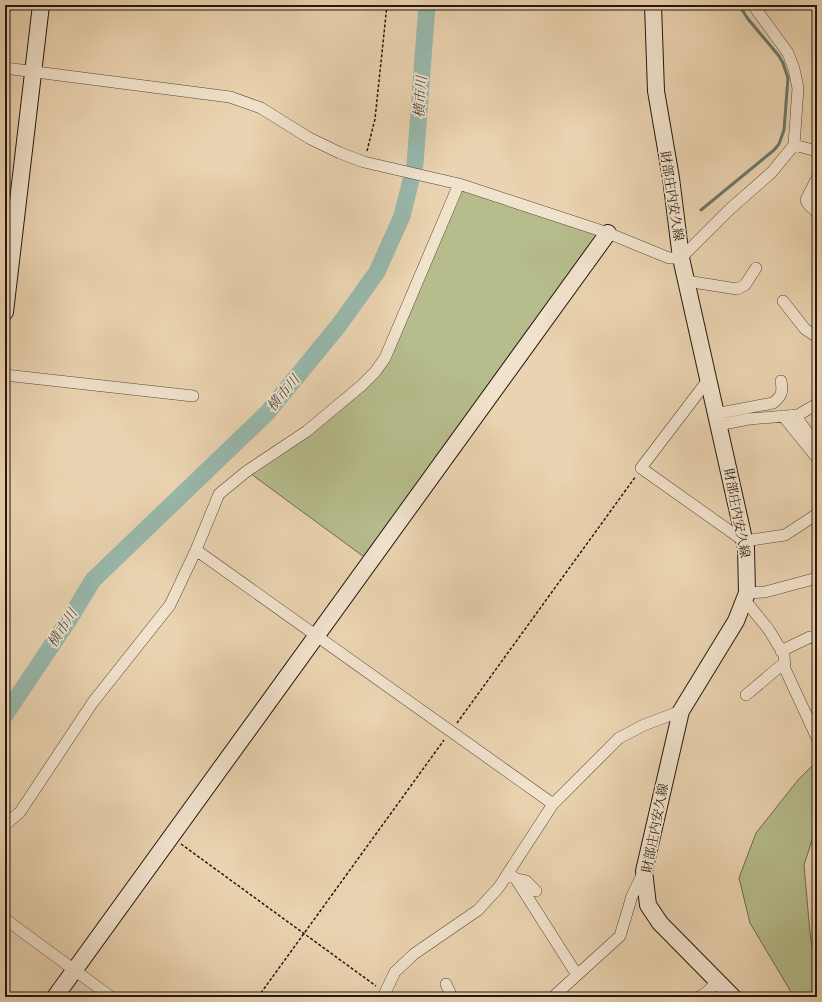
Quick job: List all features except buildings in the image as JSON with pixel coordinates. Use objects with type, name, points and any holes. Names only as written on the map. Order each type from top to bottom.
[{"type":"street","points":[[5,312],[41,5]]},
{"type":"street","name":"財部庄内安久線","points":[[653,5],[656,91],[671,178],[681,258],[744,541],[747,571],[745,596],[736,620],[681,711],[644,871],[648,905],[660,923],[733,997]]},
{"type":"street","points":[[5,68],[33,73],[230,96],[261,108],[309,138],[340,153],[369,163],[454,183],[608,233],[670,258],[681,258],[730,209],[772,172],[794,145],[798,88],[794,69],[788,53],[753,5]]},
{"type":"street","points":[[794,145],[817,151]]},
{"type":"street","points":[[815,211],[806,200],[817,178]]},
{"type":"street","points":[[5,825],[20,812],[93,702],[170,605],[196,550],[219,494],[247,471],[307,431],[375,372],[385,358],[396,336],[454,183]]},
{"type":"street","points":[[55,997],[608,233]]},
{"type":"street","points":[[686,281],[737,289],[745,285],[756,268]]},
{"type":"street","points":[[783,301],[805,329],[817,337]]},
{"type":"street","points":[[5,375],[193,396]]},
{"type":"street","points":[[708,380],[641,468],[744,541],[785,535],[817,514]]},
{"type":"street","points":[[717,420],[773,403],[780,398],[782,391],[781,381]]},
{"type":"street","points":[[717,420],[795,415],[817,404]]},
{"type":"street","points":[[795,415],[811,440],[817,446]]},
{"type":"street","points":[[783,416],[817,458]]},
{"type":"street","points":[[196,550],[553,804]]},
{"type":"street","points":[[817,578],[745,596],[769,630],[781,651],[785,669],[817,738]]},
{"type":"street","points":[[781,651],[810,637],[817,638]]},
{"type":"street","points":[[746,695],[784,662]]},
{"type":"street","points":[[384,995],[395,972],[414,954],[478,910],[499,886],[512,876],[553,804],[619,738],[644,725],[681,711]]},
{"type":"street","points":[[553,997],[620,936],[632,896],[644,871]]},
{"type":"street","points":[[512,876],[526,881],[536,891]]},
{"type":"street","points":[[512,876],[577,976]]},
{"type":"street","points":[[5,919],[112,997]]},
{"type":"street","points":[[699,997],[707,992],[718,981]]},
{"type":"street","points":[[446,984],[452,997]]},
{"type":"path","points":[[369,163],[387,5]]},
{"type":"path","points":[[172,837],[384,995]]},
{"type":"green space","points":[[459,184],[608,233],[371,562],[247,471],[375,372]]},
{"type":"green space","points":[[817,761],[817,825],[804,865],[810,933],[817,980],[817,997],[794,997],[750,923],[739,878],[756,833],[798,780]]},
{"type":"waterway","name":"横市川","points":[[5,715],[70,618],[93,580],[267,413],[339,325],[377,272],[402,216],[415,164],[427,5]]},
{"type":"waterway","points":[[701,210],[774,150],[779,144],[784,130],[788,78],[783,63],[779,56],[748,19],[739,5]]}]
